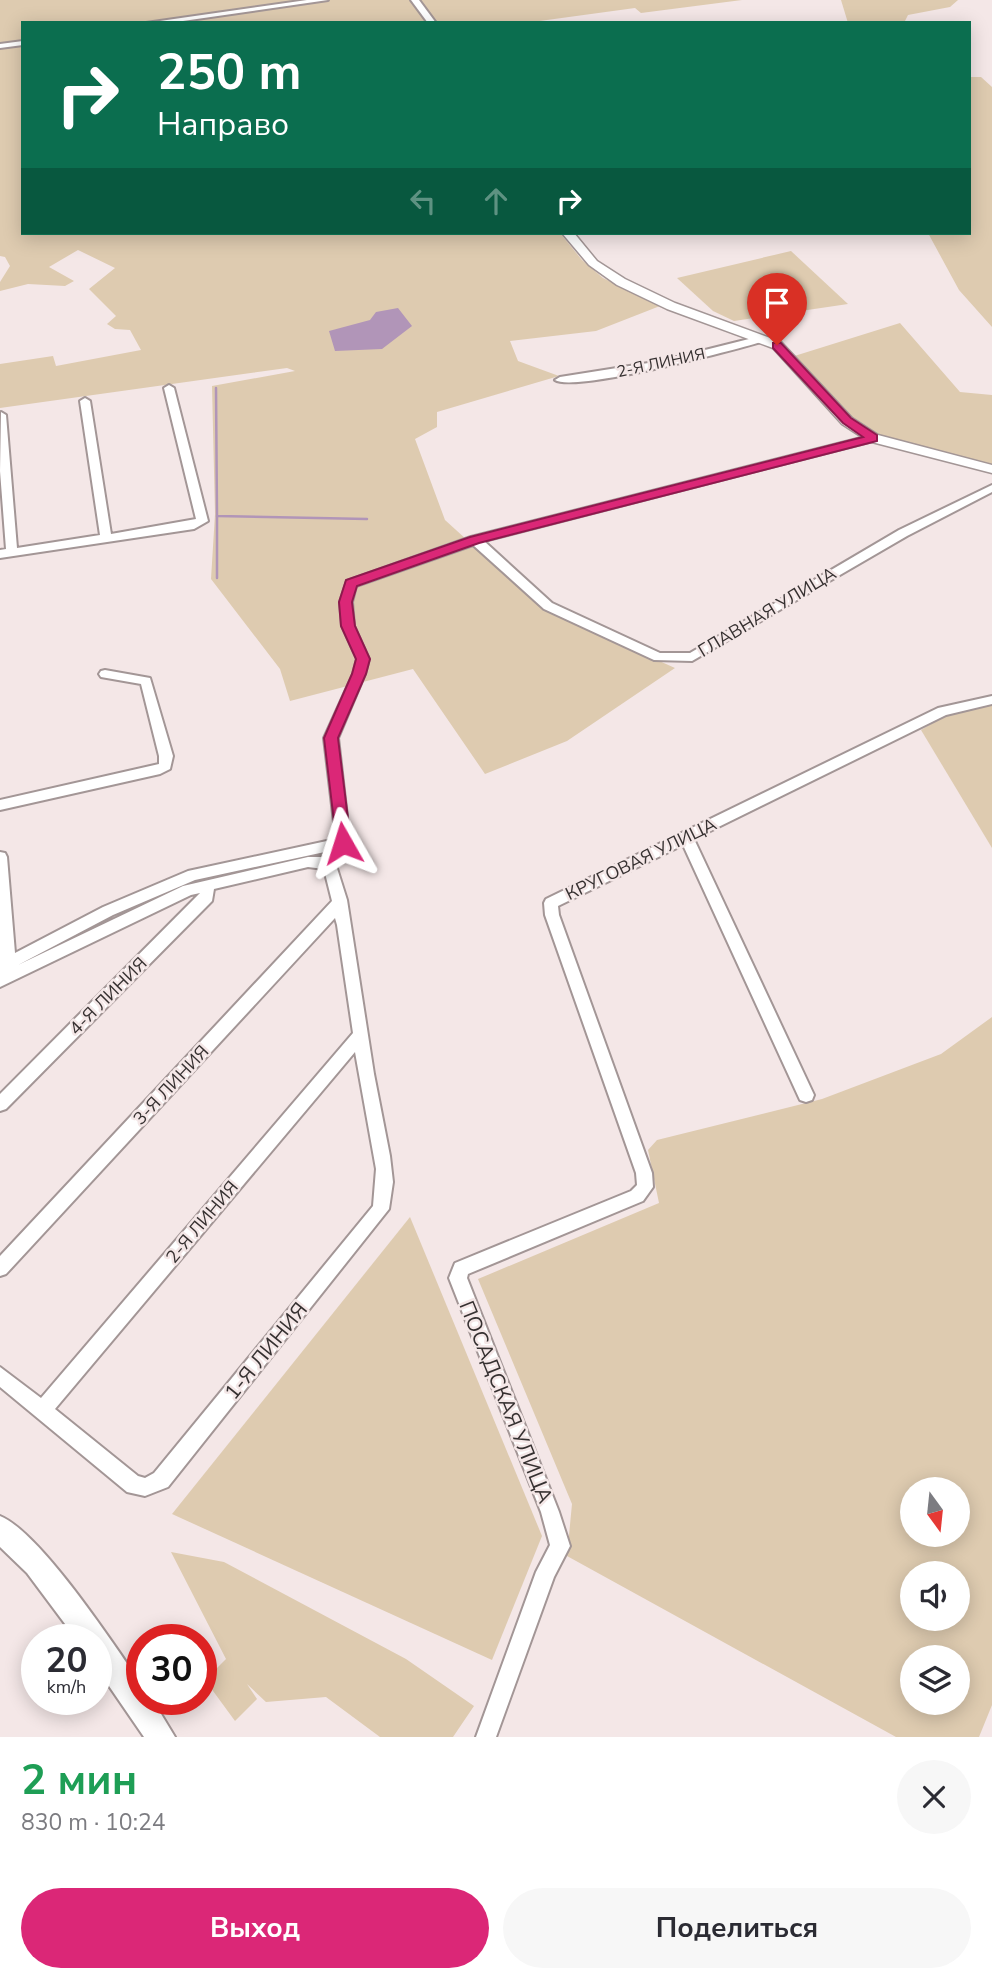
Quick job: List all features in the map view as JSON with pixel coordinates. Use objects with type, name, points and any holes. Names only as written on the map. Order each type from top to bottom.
[{"type":"main road","points":[[0,1529],[36,1564],[82,1624]]},
{"type":"main road","points":[[112,1666],[161,1737]]},
{"type":"street","points":[[165,21],[324,0]]},
{"type":"street","points":[[415,0],[431,21]]},
{"type":"street","points":[[0,46],[21,43]]},
{"type":"street","points":[[570,235],[593,263],[621,282],[671,306],[777,345],[847,421],[873,438],[992,469]]},
{"type":"street","name":"2-Я ЛИНИЯ","points":[[560,380],[595,377],[728,349],[761,339]]},
{"type":"street","points":[[1,415],[6,553],[194,524],[202,520],[169,388]]},
{"type":"street","points":[[85,401],[106,537]]},
{"type":"street","points":[[0,857],[4,965],[108,911],[193,875],[343,843],[331,738],[363,659],[348,626],[346,602],[351,584],[475,540],[873,438]]},
{"type":"street","name":"ГЛАВНАЯ УЛИЦА","points":[[475,540],[548,606],[658,656],[692,657],[902,533],[992,488]]},
{"type":"street","points":[[0,805],[166,766],[166,756],[146,681],[105,674]]},
{"type":"street","name":"КРУГОВАЯ УЛИЦА","points":[[644,1173],[552,915],[551,902],[943,711],[992,700]]},
{"type":"street","points":[[686,837],[806,1095]]},
{"type":"street","points":[[0,981],[188,890],[308,862],[322,862],[330,866],[340,900],[361,1034]]},
{"type":"street","name":"4-Я ЛИНИЯ","points":[[0,1104],[207,897],[207,885]]},
{"type":"street","name":"3-Я ЛИНИЯ","points":[[0,1268],[333,911],[340,900]]},
{"type":"street","name":"2-Я ЛИНИЯ","points":[[43,1410],[361,1034]]},
{"type":"street","name":"1-Я ЛИНИЯ","points":[[43,1410],[134,1485],[145,1487],[161,1480],[382,1209],[386,1193],[385,1174],[361,1034]]},
{"type":"street","name":"ПОСАДСКАЯ УЛИЦА","points":[[486,1737],[546,1572],[560,1546],[550,1512],[458,1278],[461,1269],[637,1196],[645,1187],[644,1173]]},
{"type":"street","points":[[0,1376],[43,1410]]},
{"type":"shaded area","points":[[0,0],[742,0],[641,13],[635,8],[540,21],[21,21],[21,235],[562,235],[582,260],[603,278],[660,306],[596,331],[510,341],[518,361],[559,376],[437,412],[437,427],[415,439],[445,520],[543,609],[675,668],[567,741],[485,774],[413,669],[290,701],[280,669],[211,579],[215,514],[212,386],[295,371],[287,368],[0,408],[0,364],[53,356],[56,366],[141,350],[130,330],[115,329],[107,324],[116,316],[89,289],[115,268],[78,250],[49,267],[74,281],[65,286],[28,284],[0,291],[0,282],[10,266],[5,257],[0,256]]},
{"type":"shaded area","points":[[841,0],[958,0],[950,7],[908,15],[905,21],[847,21]]},
{"type":"shaded area","points":[[971,77],[981,77],[992,87],[992,327],[959,290],[929,235],[971,235]]},
{"type":"shaded area","points":[[791,251],[848,304],[734,321],[713,311],[677,278]]},
{"type":"shaded area","points":[[398,308],[412,326],[382,349],[335,351],[329,331],[370,320],[376,312]]},
{"type":"shaded area","points":[[900,323],[960,392],[992,395],[992,466],[873,438],[788,358]]},
{"type":"shaded area","points":[[992,704],[992,848],[921,730],[948,714]]},
{"type":"shaded area","points":[[992,1017],[992,1705],[979,1737],[896,1737],[567,1556],[572,1504],[478,1279],[659,1203],[648,1150],[657,1140],[822,1099],[941,1054]]},
{"type":"shaded area","points":[[410,1217],[542,1536],[492,1660],[172,1514]]},
{"type":"shaded area","points":[[171,1552],[224,1562],[406,1659],[474,1706],[453,1737],[380,1737],[326,1697],[266,1702],[247,1684],[257,1699],[235,1721],[217,1696],[217,1668],[226,1659],[217,1641],[217,1624],[208,1624]]},
{"type":"waterway","points":[[216,388],[217,516]]},
{"type":"waterway","points":[[217,516],[367,519]]},
{"type":"waterway","points":[[217,516],[217,578]]},
{"type":"route","points":[[343,843],[331,738],[363,659],[348,626],[346,602],[351,584],[475,540],[873,438],[847,421],[777,345]]}]
